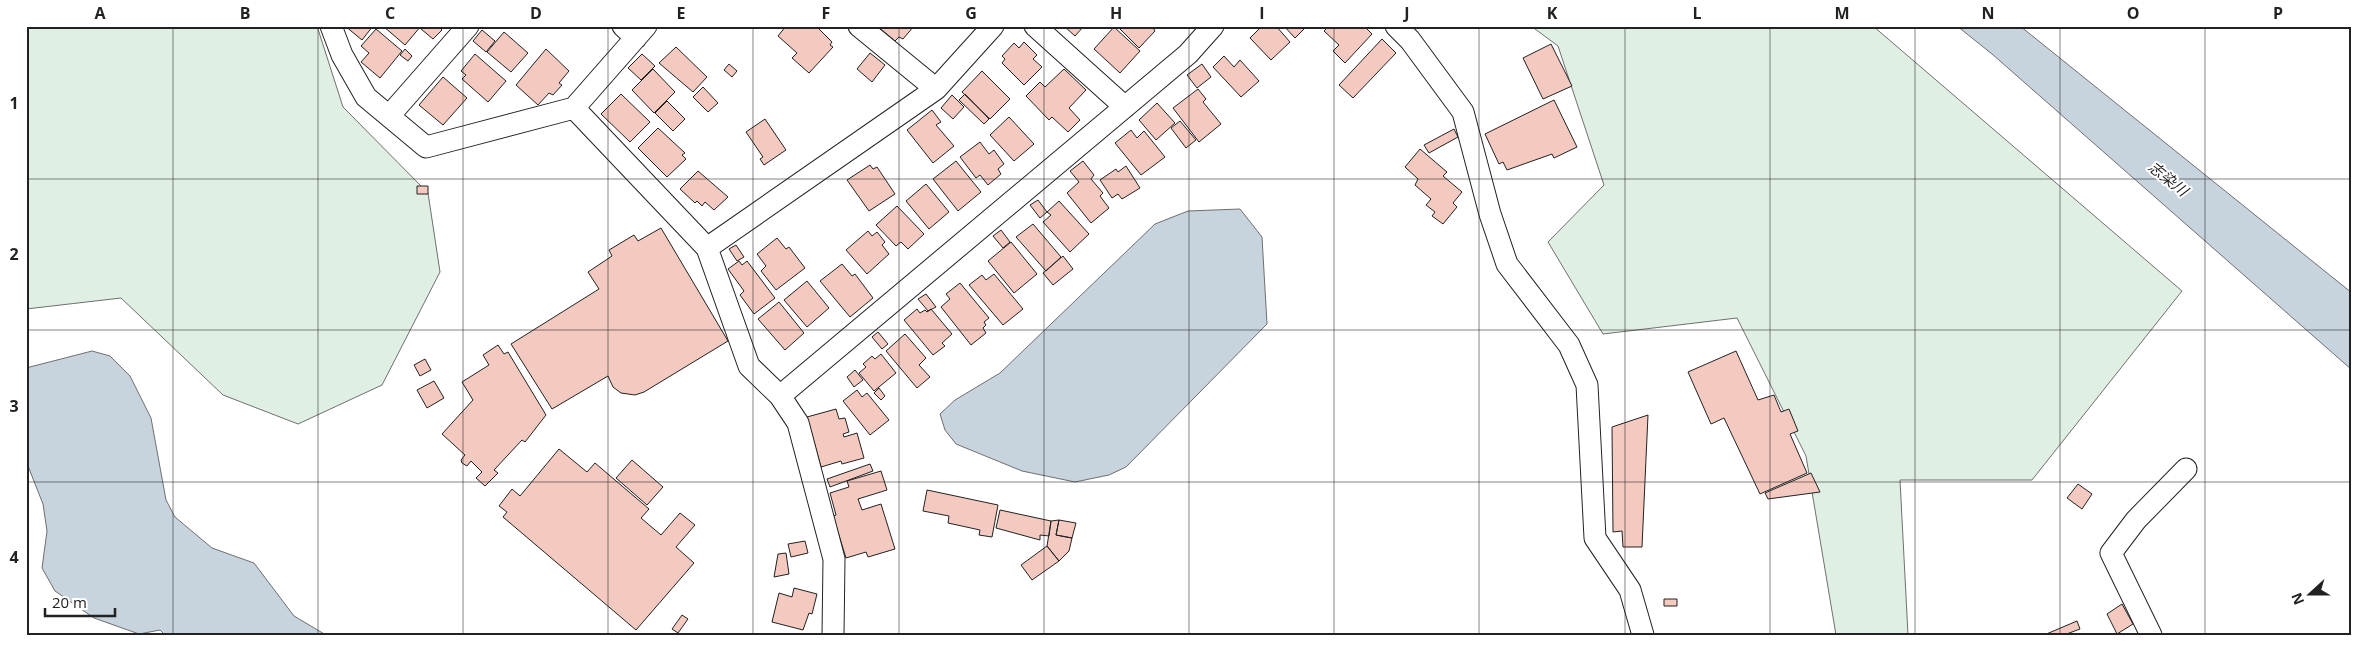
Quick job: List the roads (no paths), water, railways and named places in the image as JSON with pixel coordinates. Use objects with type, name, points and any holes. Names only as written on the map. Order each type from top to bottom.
[{"type":"street","points":[[331,26],[342,55],[366,97],[426,147],[574,108],[635,30]]},
{"type":"street","points":[[389,116],[468,26]]},
{"type":"street","points":[[859,26],[936,89]]},
{"type":"street","points":[[707,248],[936,89],[992,26]]},
{"type":"street","points":[[1035,26],[1125,107]]},
{"type":"street","points":[[780,396],[1188,54],[1213,26]]},
{"type":"street","points":[[1396,26],[1410,40],[1463,112],[1490,214],[1507,264],[1569,345],[1587,384],[1595,538],[1630,590],[1644,635]]},
{"type":"street","points":[[574,108],[707,248],[749,366],[780,396],[798,424],[834,559],[833,635]]},
{"type":"street","points":[[2151,635],[2111,553],[2136,520],[2186,469]]},
{"type":"water","name":"志染川","points":[[1957,26],[2020,26],[2352,293],[2352,370],[1992,54]]},
{"type":"water","points":[[1240,209],[1262,237],[1267,324],[1126,467],[1109,475],[1075,482],[1022,471],[956,444],[945,430],[940,414],[955,400],[1000,373],[1155,224],[1188,211]]},
{"type":"water","points":[[92,351],[110,356],[130,376],[151,418],[166,500],[175,517],[212,548],[254,563],[294,616],[326,635],[165,635],[160,630],[139,634],[94,618],[55,591],[42,568],[47,531],[43,504],[26,461],[26,368]]}]
